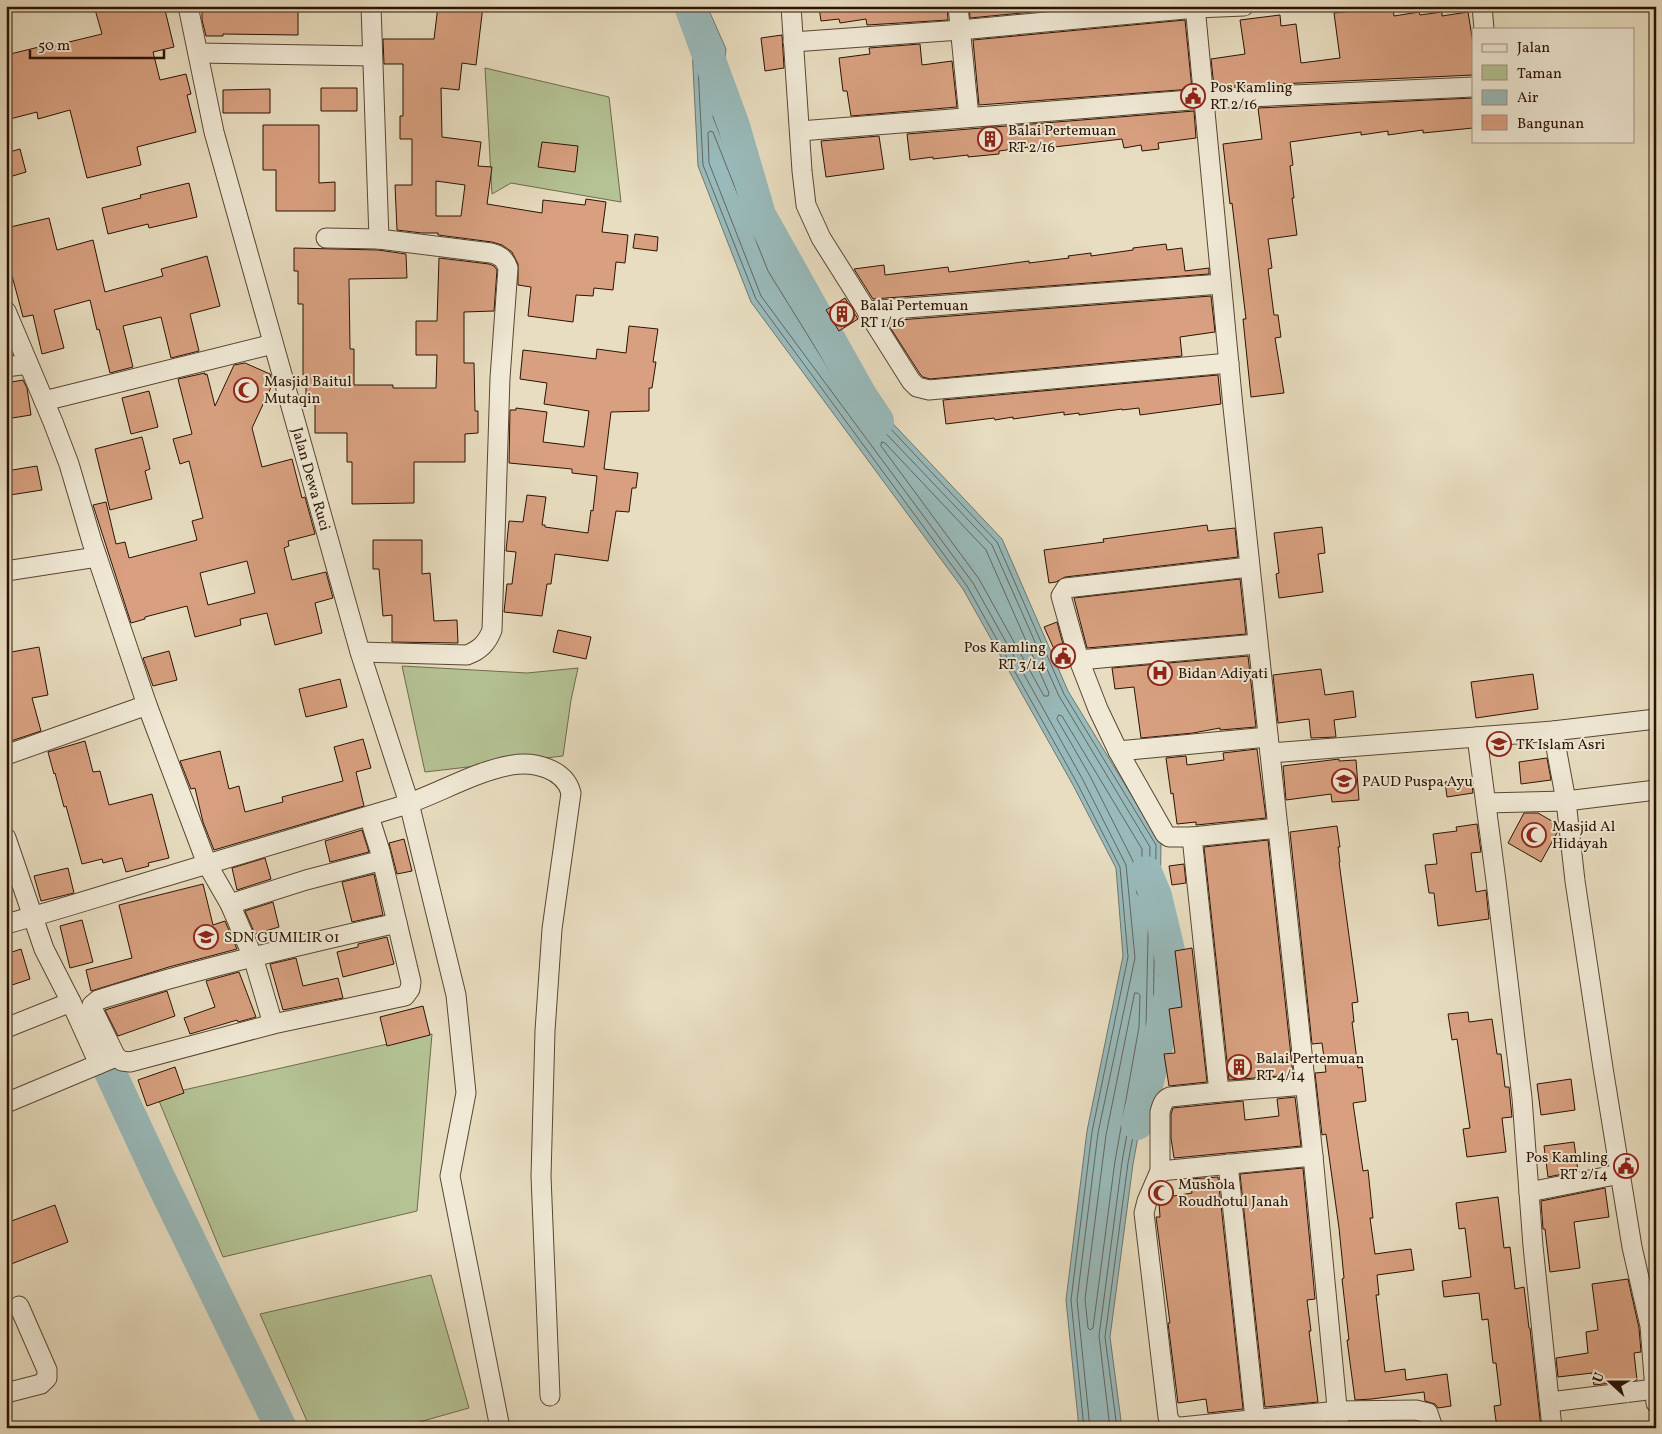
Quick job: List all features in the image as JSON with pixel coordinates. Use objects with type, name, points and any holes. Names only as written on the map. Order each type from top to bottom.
[{"type":"street","name":"Jalan Dewa Ruci","points":[[188,6],[214,132],[360,652],[409,803],[456,995],[466,1093],[450,1176],[500,1428]]},
{"type":"street","points":[[371,6],[379,239]]},
{"type":"street","points":[[791,6],[806,205],[821,238],[917,387],[924,390],[1228,363]]},
{"type":"street","points":[[958,6],[969,117]]},
{"type":"street","points":[[793,42],[960,30],[1195,7],[1244,6]]},
{"type":"street","points":[[1482,6],[1484,28]]},
{"type":"street","points":[[1195,7],[1228,363],[1313,1156],[1339,1419]]},
{"type":"street","points":[[198,53],[372,56]]},
{"type":"street","points":[[800,131],[1203,99],[1472,87]]},
{"type":"street","points":[[326,238],[379,239],[491,253],[501,257],[508,268],[500,378],[492,630],[489,638],[482,648],[467,655],[360,652]]},
{"type":"street","points":[[867,311],[1221,284]]},
{"type":"street","points":[[6,311],[69,464],[97,557],[148,705],[207,864],[230,904],[253,957],[273,1024]]},
{"type":"street","points":[[44,400],[273,344]]},
{"type":"street","points":[[6,367],[28,364]]},
{"type":"street","points":[[6,571],[97,557]]},
{"type":"street","points":[[1250,567],[1066,588],[1061,596],[1079,660],[1098,709],[1118,751],[1165,834],[1169,837],[1192,837],[1278,828]]},
{"type":"street","points":[[1079,660],[1257,644]]},
{"type":"street","points":[[6,755],[148,705]]},
{"type":"street","points":[[1118,751],[1477,736],[1656,719]]},
{"type":"street","points":[[1550,1402],[1655,1396],[1653,1325],[1632,1247],[1575,881],[1566,801],[1553,730]]},
{"type":"street","points":[[1477,736],[1522,1098],[1533,1246],[1552,1428]]},
{"type":"street","points":[[6,924],[369,816],[409,803],[486,771],[528,764],[560,775],[569,786],[571,793],[552,929],[545,1031],[542,1176],[550,1396]]},
{"type":"street","points":[[1486,803],[1566,801],[1656,790]]},
{"type":"street","points":[[6,1102],[107,1061],[130,1062],[273,1024],[404,996],[410,989],[411,982],[369,816]]},
{"type":"street","points":[[1192,837],[1219,1092]]},
{"type":"street","points":[[6,838],[44,949],[71,1002],[107,1061]]},
{"type":"street","points":[[230,904],[381,859]]},
{"type":"street","points":[[107,1061],[92,1008],[94,1002],[158,982],[253,957],[397,923]]},
{"type":"street","points":[[6,1028],[71,1002]]},
{"type":"street","points":[[1305,1085],[1219,1092],[1165,1099],[1160,1112],[1160,1171],[1144,1213],[1168,1417],[1171,1424],[1176,1427],[1182,1427],[1256,1419],[1339,1419],[1416,1410],[1428,1413],[1434,1428]]},
{"type":"street","points":[[1160,1171],[1313,1156]]},
{"type":"street","points":[[1228,1164],[1256,1419]]},
{"type":"street","points":[[1529,1192],[1620,1174]]},
{"type":"street","points":[[6,1393],[41,1384],[47,1378],[47,1370],[18,1306]]},
{"type":"green space","points":[[485,68],[609,97],[621,202],[511,183],[492,194]]},
{"type":"green space","points":[[402,666],[527,673],[578,668],[571,700],[563,756],[425,772]]},
{"type":"green space","points":[[432,1034],[417,1211],[223,1257],[157,1096]]},
{"type":"green space","points":[[431,1275],[469,1408],[398,1428],[310,1428],[260,1314]]},
{"type":"water","points":[[678,6],[707,6],[726,49],[718,115],[777,265],[845,373],[1002,539],[1068,691],[1161,844],[1158,1028],[1133,1164],[1110,1337],[1122,1428],[1079,1428],[1066,1300],[1087,1131],[1123,956],[1116,868],[1073,785],[963,589],[751,302],[698,166],[692,48]]},
{"type":"building","points":[[94,6],[164,6],[174,47],[153,52],[160,80],[186,74],[191,94],[187,95],[196,132],[137,147],[141,165],[87,178],[70,110],[38,119],[37,112],[6,120],[6,55],[102,34]]},
{"type":"building","points":[[202,6],[298,7],[298,35],[223,34],[223,36],[206,36],[202,20]]},
{"type":"building","points":[[438,6],[483,6],[476,65],[462,63],[459,90],[441,88],[442,137],[481,142],[478,166],[492,167],[487,204],[542,213],[543,200],[585,205],[586,199],[606,202],[602,232],[628,235],[625,263],[616,262],[613,290],[594,288],[593,296],[576,295],[573,322],[528,316],[531,287],[518,285],[518,264],[512,252],[502,245],[438,235],[438,233],[397,230],[395,185],[412,185],[412,139],[400,139],[400,116],[403,116],[403,64],[384,64],[383,39],[434,39]],"holes":[[[436,181],[465,185],[461,216],[436,216]]]},
{"type":"building","points":[[947,6],[948,20],[867,25],[866,19],[840,23],[839,19],[821,21],[819,7]]},
{"type":"building","points":[[969,6],[1094,6],[970,18]]},
{"type":"building","points":[[1393,7],[1394,16],[1419,12],[1420,15],[1442,12],[1442,16],[1468,12],[1472,37],[1472,75],[1214,87],[1211,59],[1245,54],[1240,20],[1280,15],[1281,26],[1296,24],[1301,63],[1340,58],[1334,13]]},
{"type":"building","points":[[1185,20],[1192,89],[979,105],[973,40]]},
{"type":"building","points":[[782,35],[784,68],[765,71],[761,38]]},
{"type":"building","points":[[920,44],[922,65],[952,61],[957,107],[851,116],[847,91],[843,91],[839,58],[870,54],[869,48]]},
{"type":"building","points":[[321,88],[357,88],[357,111],[321,111]]},
{"type":"building","points":[[270,89],[270,113],[223,113],[223,90]]},
{"type":"building","points":[[1472,98],[1472,128],[1423,133],[1423,130],[1388,135],[1388,131],[1361,135],[1361,132],[1290,142],[1293,165],[1290,166],[1294,198],[1292,198],[1297,235],[1268,239],[1272,268],[1268,269],[1274,315],[1278,315],[1281,337],[1275,338],[1284,393],[1251,397],[1243,319],[1246,319],[1223,144],[1262,139],[1258,108]]},
{"type":"building","points":[[1194,111],[1196,138],[1158,143],[1159,149],[1142,151],[1141,145],[1124,148],[1122,139],[1029,150],[1029,147],[999,151],[999,154],[910,160],[907,134]]},
{"type":"building","points":[[263,125],[319,125],[319,183],[335,182],[335,211],[276,211],[276,170],[263,170]]},
{"type":"building","points":[[879,136],[884,169],[826,177],[821,141]]},
{"type":"building","points":[[542,142],[578,146],[575,172],[538,167]]},
{"type":"building","points":[[20,149],[26,172],[6,178],[6,153]]},
{"type":"building","points":[[189,183],[197,217],[149,228],[148,224],[108,234],[102,208],[141,198],[140,195]]},
{"type":"building","points":[[49,218],[57,250],[93,240],[105,292],[163,276],[161,269],[207,256],[220,306],[190,314],[199,351],[171,358],[161,317],[123,326],[133,367],[110,373],[90,300],[54,310],[64,348],[42,354],[33,315],[23,317],[6,254],[6,228]]},
{"type":"building","points":[[635,234],[658,237],[657,251],[633,248]]},
{"type":"building","points":[[1166,244],[1167,250],[1182,248],[1185,271],[1209,268],[1209,274],[873,299],[854,269],[884,265],[885,275],[948,267],[949,272],[1029,261],[1029,263],[1069,258],[1068,256],[1091,253],[1091,256]]},
{"type":"building","points":[[294,248],[378,250],[406,254],[407,278],[349,279],[350,349],[354,349],[354,385],[393,385],[393,388],[436,388],[437,355],[416,355],[416,321],[437,321],[439,258],[489,264],[497,270],[494,311],[464,312],[464,363],[474,363],[475,411],[478,411],[478,433],[465,434],[465,462],[414,462],[414,503],[352,504],[352,462],[347,462],[347,433],[315,433],[315,404],[306,404],[306,375],[303,375],[303,304],[298,304],[298,271],[294,271]]},
{"type":"building","points":[[1211,296],[1215,332],[1180,337],[1182,356],[930,379],[920,374],[886,321]]},
{"type":"building","name":"Balai Pertemuan RT 1/16","points":[[845,298],[858,319],[839,331],[826,310]]},
{"type":"building","points":[[629,326],[658,329],[653,362],[656,362],[652,388],[649,388],[649,411],[611,412],[604,469],[638,473],[636,488],[632,488],[629,512],[616,511],[608,561],[555,554],[551,584],[547,584],[542,616],[504,612],[507,584],[512,584],[516,552],[506,551],[509,521],[523,522],[527,495],[546,497],[542,525],[588,533],[591,510],[593,511],[597,476],[572,473],[572,469],[509,463],[510,410],[516,410],[516,408],[547,412],[543,442],[584,447],[589,411],[544,404],[547,383],[520,379],[523,350],[596,359],[597,349],[626,353]]},
{"type":"building","points":[[245,363],[270,374],[273,383],[252,428],[262,467],[292,459],[302,498],[305,497],[315,534],[288,541],[289,546],[284,548],[292,580],[326,572],[333,598],[315,603],[322,633],[275,645],[267,613],[240,619],[241,625],[195,637],[187,606],[145,617],[145,619],[131,623],[93,505],[106,502],[116,544],[125,542],[129,558],[197,540],[192,521],[203,518],[189,461],[180,464],[173,439],[192,434],[178,379],[207,374],[215,406],[234,365]],"holes":[[[247,561],[255,593],[208,605],[200,573]]]},
{"type":"building","points":[[1218,375],[1221,404],[1140,415],[1139,408],[1079,415],[1079,413],[1064,415],[1064,412],[1013,419],[1013,417],[995,420],[994,418],[946,424],[943,400]]},
{"type":"building","points":[[23,380],[27,388],[31,415],[6,419],[6,383]]},
{"type":"building","points":[[149,391],[158,427],[131,434],[122,398]]},
{"type":"building","points":[[142,437],[150,469],[145,471],[152,499],[110,510],[95,449]]},
{"type":"building","points":[[37,466],[42,490],[10,495],[6,471]]},
{"type":"building","points":[[1207,525],[1208,531],[1235,528],[1238,557],[1065,577],[1056,582],[1049,583],[1044,550],[1104,542],[1103,539]]},
{"type":"building","points":[[1322,527],[1325,553],[1318,554],[1323,592],[1279,598],[1276,574],[1279,573],[1274,533]]},
{"type":"building","points":[[373,540],[422,540],[422,574],[430,573],[434,621],[457,620],[458,643],[392,642],[392,615],[383,616],[379,569],[373,569]]},
{"type":"building","points":[[1240,579],[1246,634],[1087,648],[1074,598]]},
{"type":"building","points":[[1057,622],[1067,659],[1060,662],[1044,627]]},
{"type":"building","points":[[558,630],[591,637],[586,659],[553,652]]},
{"type":"building","points":[[39,647],[48,695],[32,698],[41,731],[8,742],[6,735],[6,653]]},
{"type":"building","points":[[169,651],[177,680],[153,686],[143,658]]},
{"type":"building","points":[[1248,656],[1256,727],[1220,730],[1220,728],[1193,733],[1141,738],[1134,687],[1115,689],[1112,668]]},
{"type":"building","points":[[1321,669],[1325,695],[1353,691],[1356,717],[1334,720],[1336,737],[1311,738],[1309,719],[1278,723],[1273,675]]},
{"type":"building","points":[[1533,674],[1538,709],[1476,718],[1471,682]]},
{"type":"building","points":[[340,679],[347,707],[306,717],[299,689]]},
{"type":"building","points":[[363,739],[371,768],[356,772],[364,806],[214,850],[203,822],[195,788],[191,789],[180,761],[220,751],[229,789],[239,786],[245,812],[283,802],[282,797],[343,781],[334,747]]},
{"type":"building","points":[[85,741],[93,772],[100,771],[109,805],[152,794],[169,858],[148,863],[149,866],[126,872],[122,858],[103,863],[102,859],[82,864],[66,806],[64,807],[48,752]]},
{"type":"building","points":[[1257,749],[1266,818],[1196,825],[1196,822],[1177,824],[1166,758],[1186,756],[1187,765],[1224,760],[1223,753]]},
{"type":"building","points":[[1547,758],[1551,780],[1521,784],[1519,762]]},
{"type":"building","points":[[1339,759],[1339,761],[1356,760],[1359,800],[1332,802],[1331,794],[1286,800],[1283,766]]},
{"type":"building","points":[[1471,779],[1473,793],[1447,797],[1445,782]]},
{"type":"building","name":"Masjid Al Hidayah","points":[[1524,813],[1538,813],[1557,824],[1558,831],[1541,862],[1508,843]]},
{"type":"building","points":[[1477,824],[1481,852],[1471,853],[1476,892],[1486,890],[1489,919],[1438,926],[1434,893],[1429,893],[1425,865],[1437,864],[1433,834],[1457,831],[1456,827]]},
{"type":"building","points":[[1337,826],[1340,847],[1338,847],[1339,862],[1358,1002],[1352,1003],[1354,1022],[1352,1022],[1358,1068],[1362,1067],[1366,1101],[1353,1103],[1363,1171],[1368,1170],[1373,1218],[1370,1218],[1375,1254],[1411,1249],[1414,1270],[1377,1275],[1379,1295],[1376,1295],[1385,1372],[1405,1369],[1406,1380],[1447,1374],[1451,1406],[1438,1408],[1435,1404],[1425,1401],[1424,1392],[1355,1400],[1347,1340],[1349,1340],[1342,1279],[1344,1278],[1339,1228],[1326,1134],[1322,1135],[1315,1073],[1326,1072],[1322,1043],[1312,1044],[1290,832]]},
{"type":"building","points":[[362,830],[369,852],[330,862],[325,841]]},
{"type":"building","points":[[404,839],[412,871],[397,874],[389,843]]},
{"type":"building","points":[[1268,840],[1293,1075],[1229,1080],[1204,847]]},
{"type":"building","points":[[265,858],[271,879],[237,890],[232,868]]},
{"type":"building","points":[[1184,864],[1186,883],[1172,885],[1169,866]]},
{"type":"building","points":[[68,868],[74,893],[41,901],[34,876]]},
{"type":"building","points":[[374,874],[383,915],[352,922],[342,882]]},
{"type":"building","name":"SDN GUMILIR 01","points":[[203,884],[213,925],[225,921],[237,949],[169,967],[91,991],[86,970],[132,958],[119,905]]},
{"type":"building","points":[[273,902],[279,927],[255,934],[245,911]]},
{"type":"building","points":[[82,920],[93,962],[70,968],[60,926]]},
{"type":"building","points":[[387,937],[394,964],[343,977],[337,952],[358,947],[358,944]]},
{"type":"building","points":[[1192,948],[1207,1082],[1169,1086],[1164,1054],[1175,1053],[1169,1009],[1182,1007],[1175,951]]},
{"type":"building","points":[[21,949],[30,979],[6,987],[6,954]]},
{"type":"building","points":[[296,958],[303,986],[338,978],[343,998],[283,1010],[270,964]]},
{"type":"building","points":[[239,972],[256,1017],[238,1022],[237,1020],[190,1034],[184,1018],[215,1007],[206,981]]},
{"type":"building","points":[[167,991],[175,1016],[118,1036],[105,1010]]},
{"type":"building","points":[[423,1006],[430,1035],[387,1046],[380,1017]]},
{"type":"building","points":[[1468,1012],[1469,1022],[1492,1019],[1497,1054],[1501,1054],[1505,1087],[1509,1087],[1512,1117],[1502,1118],[1506,1152],[1467,1157],[1463,1129],[1470,1128],[1457,1039],[1452,1040],[1448,1014]]},
{"type":"building","points":[[175,1067],[184,1093],[147,1106],[138,1080]]},
{"type":"building","points":[[1571,1079],[1575,1110],[1541,1115],[1537,1084]]},
{"type":"building","points":[[1295,1097],[1301,1146],[1174,1158],[1171,1138],[1171,1114],[1173,1108],[1243,1101],[1245,1120],[1279,1116],[1277,1099]]},
{"type":"building","points":[[1574,1142],[1578,1171],[1548,1177],[1544,1146]]},
{"type":"building","points":[[1303,1168],[1315,1299],[1307,1300],[1318,1402],[1265,1407],[1240,1174]]},
{"type":"building","points":[[1218,1177],[1243,1409],[1208,1413],[1206,1399],[1178,1403],[1156,1217],[1160,1217],[1159,1202],[1161,1198],[1192,1193],[1190,1179]]},
{"type":"building","points":[[1605,1188],[1609,1217],[1574,1222],[1580,1268],[1550,1272],[1545,1229],[1543,1229],[1541,1201]]},
{"type":"building","points":[[1498,1197],[1504,1248],[1510,1247],[1515,1289],[1524,1287],[1541,1428],[1497,1428],[1494,1406],[1501,1405],[1496,1363],[1493,1363],[1488,1319],[1482,1320],[1479,1293],[1444,1297],[1442,1281],[1471,1277],[1465,1228],[1459,1229],[1456,1203]]},
{"type":"building","points":[[55,1205],[68,1242],[6,1266],[6,1223]]},
{"type":"building","points":[[1628,1279],[1639,1328],[1641,1352],[1634,1353],[1637,1380],[1594,1385],[1592,1373],[1558,1377],[1556,1358],[1588,1353],[1586,1332],[1598,1330],[1592,1284]]},
{"type":"waterway","points":[[690,6],[734,126],[760,215],[862,397],[878,421]]},
{"type":"waterway","points":[[1137,1124],[1175,976],[1156,896],[1146,872]]},
{"type":"waterway","points":[[91,1031],[159,1177],[281,1428]]},
{"type":"place","name":"Pos Kamling RT 2/16","points":[[1193,96]]},
{"type":"place","name":"Balai Pertemuan RT 2/16","points":[[990,139]]},
{"type":"place","name":"Balai Pertemuan RT 1/16","points":[[842,314]]},
{"type":"place","name":"Masjid Baitul Mutaqin","points":[[246,390]]},
{"type":"place","name":"Pos Kamling RT 3/14","points":[[1063,656]]},
{"type":"place","name":"Bidan Adiyati","points":[[1160,673]]},
{"type":"place","name":"TK Islam Asri","points":[[1499,744]]},
{"type":"place","name":"PAUD Puspa Ayu","points":[[1344,781]]},
{"type":"place","name":"Masjid Al Hidayah","points":[[1534,835]]},
{"type":"place","name":"SDN GUMILIR 01","points":[[206,937]]},
{"type":"place","name":"Balai Pertemuan RT 4/14","points":[[1239,1067]]},
{"type":"place","name":"Pos Kamling RT 2/14","points":[[1626,1166]]},
{"type":"place","name":"Mushola Roudhotul Janah","points":[[1161,1193]]}]
